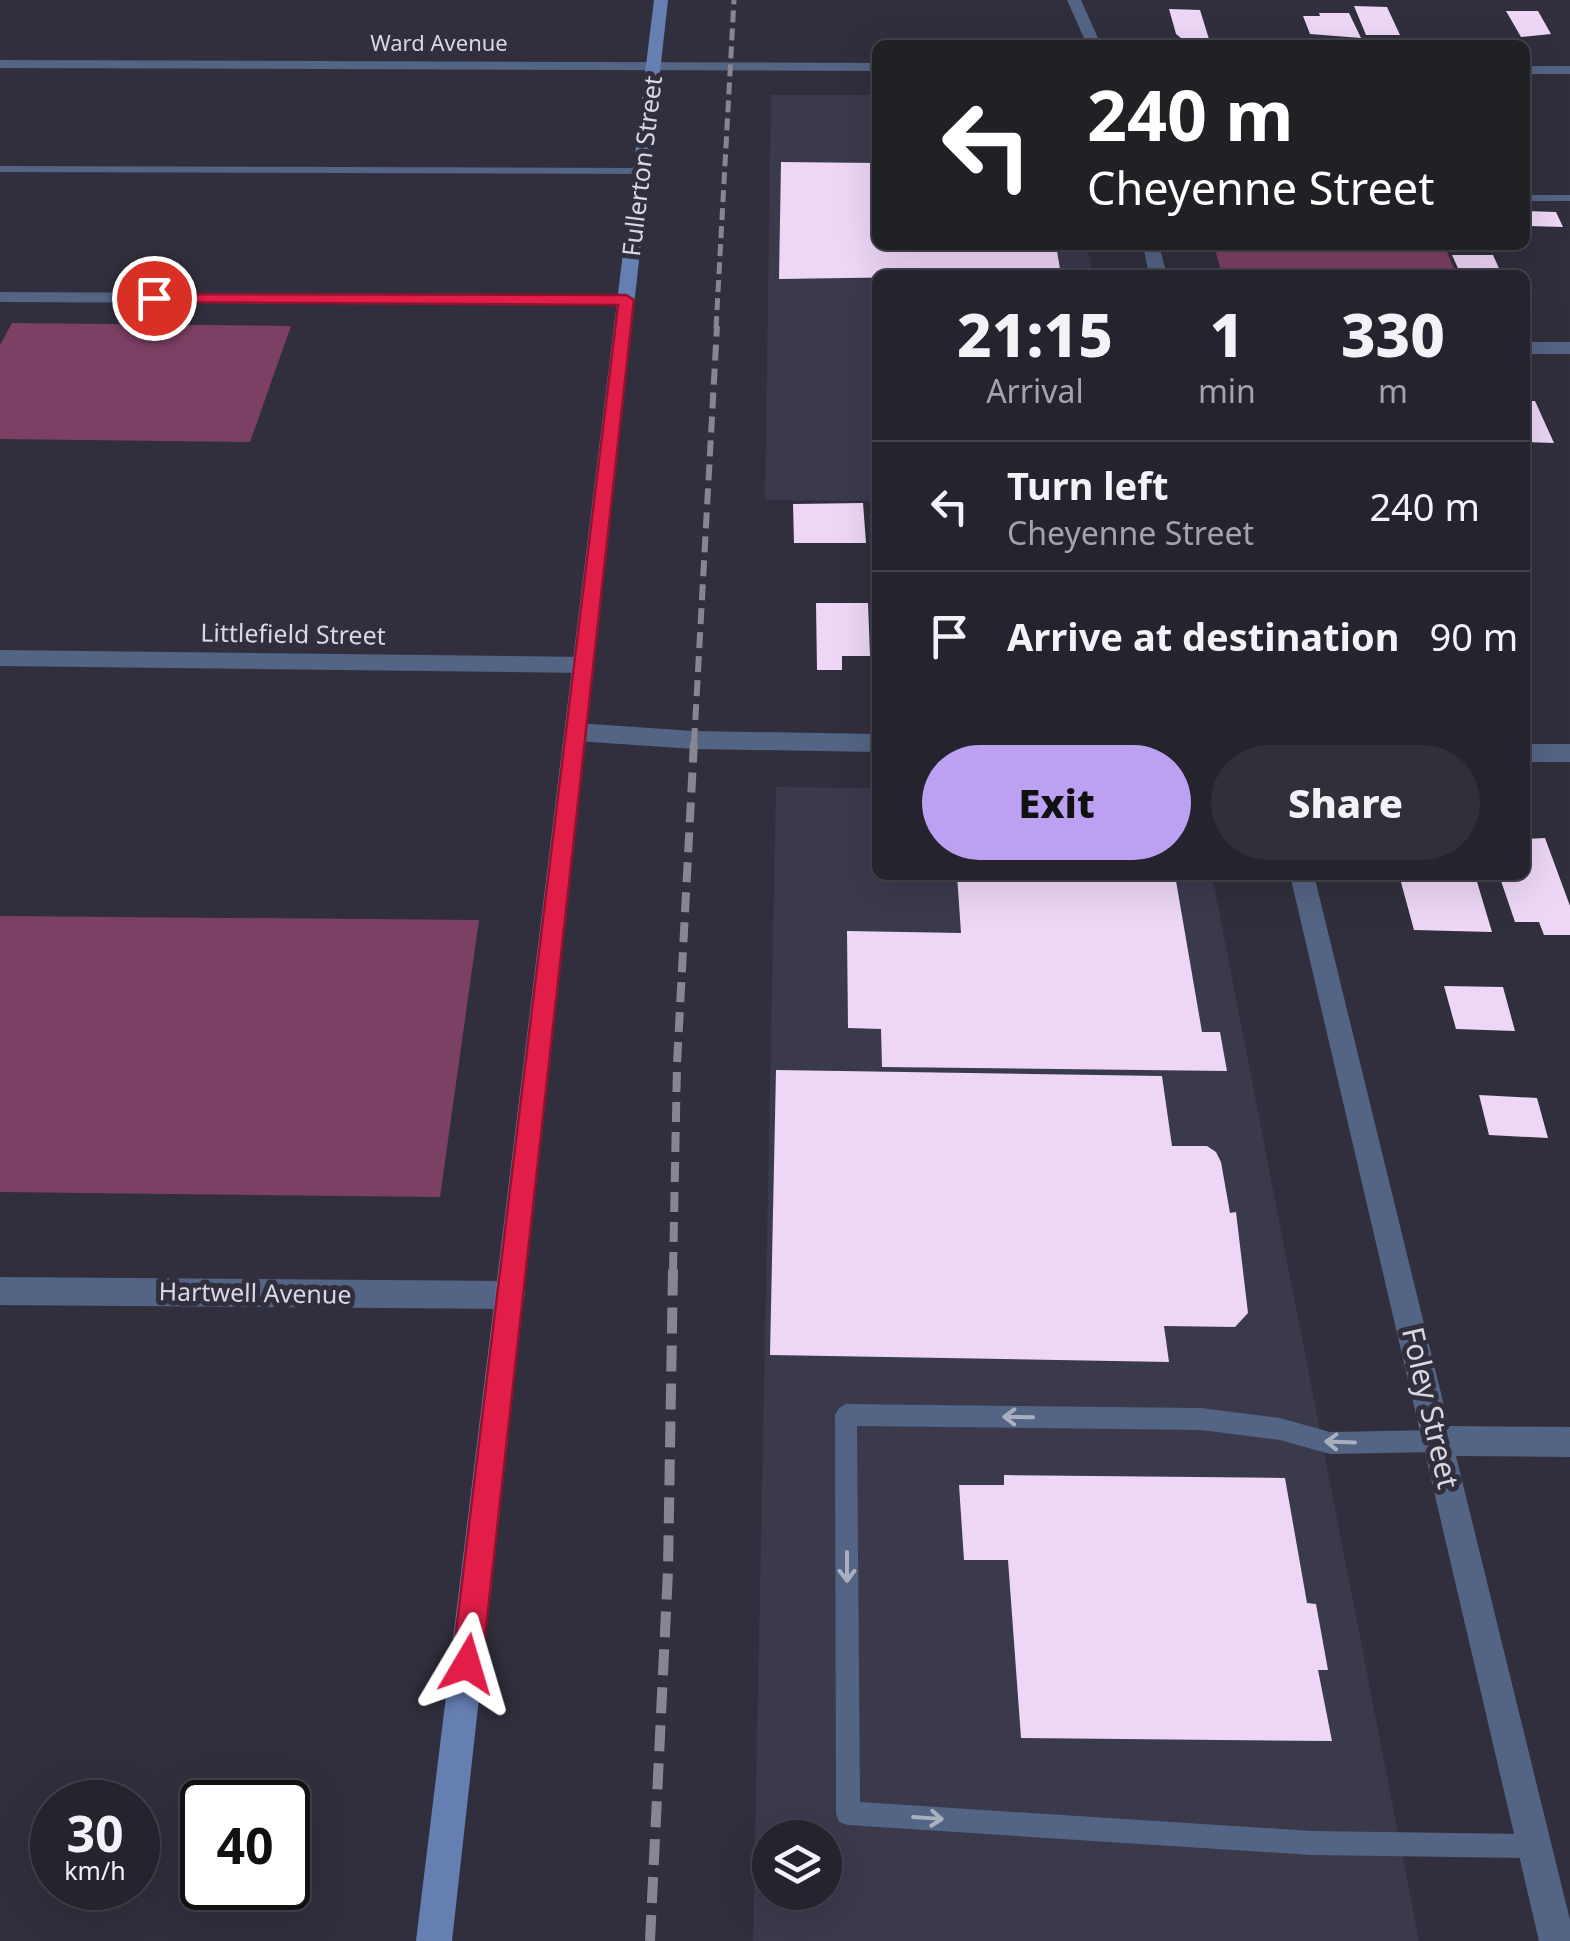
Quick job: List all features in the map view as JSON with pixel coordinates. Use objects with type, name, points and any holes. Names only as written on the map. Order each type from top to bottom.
[{"type":"street","name":"Fullerton Street","points":[[434,1941],[661,0]]},
{"type":"street","points":[[1074,0],[1092,40]]},
{"type":"street","name":"Ward Avenue","points":[[0,64],[872,67]]},
{"type":"street","points":[[1530,70],[1570,70]]},
{"type":"street","points":[[0,297],[626,300]]},
{"type":"street","points":[[1530,348],[1570,348]]},
{"type":"street","name":"Littlefield Street","points":[[0,658],[584,666]]},
{"type":"street","points":[[576,732],[694,740],[872,744]]},
{"type":"street","points":[[1530,753],[1570,753]]},
{"type":"street","name":"Foley Street","points":[[1303,880],[1557,1941]]},
{"type":"street","name":"Hartwell Avenue","points":[[0,1290],[511,1295]]},
{"type":"street","points":[[1438,1442],[1570,1442]]},
{"type":"lane","points":[[0,169],[641,171]]},
{"type":"lane","points":[[1530,198],[1570,198]]},
{"type":"lane","points":[[1438,1442],[1330,1443],[1280,1429],[1201,1419],[846,1414],[848,1813],[1311,1843],[1534,1846]]},
{"type":"shaded area","points":[[771,95],[872,95],[872,250],[1088,250],[1092,270],[872,270],[872,501],[765,500]]},
{"type":"shaded area","points":[[1215,250],[1446,250],[1455,270],[1221,270]]},
{"type":"shaded area","points":[[12,323],[291,326],[250,442],[0,439],[0,345]]},
{"type":"shaded area","points":[[776,787],[872,788],[872,880],[1213,880],[1419,1941],[753,1941],[754,1910],[842,1910],[842,1820],[755,1820]]},
{"type":"shaded area","points":[[0,916],[479,920],[440,1197],[0,1192]]},
{"type":"building","points":[[1354,6],[1387,7],[1400,35],[1366,35]]},
{"type":"building","points":[[1169,9],[1200,10],[1209,39],[1181,38],[1176,34]]},
{"type":"building","points":[[1506,11],[1538,11],[1551,34],[1521,37]]},
{"type":"building","points":[[1319,13],[1349,13],[1361,38],[1310,34],[1303,16],[1320,16]]},
{"type":"building","points":[[781,162],[872,163],[872,250],[1057,250],[1060,270],[872,270],[872,278],[779,279]]},
{"type":"building","points":[[1530,211],[1556,212],[1563,227],[1530,226]]},
{"type":"building","points":[[1452,255],[1493,255],[1500,270],[1459,270]]},
{"type":"building","points":[[1530,401],[1535,401],[1554,443],[1530,442]]},
{"type":"building","points":[[863,503],[866,543],[794,543],[793,504]]},
{"type":"building","points":[[816,603],[868,603],[870,656],[842,656],[842,670],[817,670]]},
{"type":"building","points":[[1545,838],[1570,906],[1570,935],[1544,935],[1539,922],[1515,922],[1501,880],[1530,880],[1530,839]]},
{"type":"building","points":[[957,880],[1176,880],[1202,1032],[1220,1032],[1227,1071],[882,1067],[881,1029],[848,1028],[847,931],[961,933]]},
{"type":"building","points":[[1400,880],[1476,880],[1492,932],[1414,930]]},
{"type":"building","points":[[1444,986],[1503,987],[1515,1031],[1456,1029]]},
{"type":"building","points":[[776,1070],[1162,1076],[1172,1146],[1207,1146],[1221,1162],[1230,1213],[1236,1212],[1248,1313],[1235,1327],[1164,1326],[1169,1362],[770,1355]]},
{"type":"building","points":[[1479,1095],[1537,1098],[1548,1138],[1489,1135]]},
{"type":"building","points":[[1004,1475],[1285,1478],[1307,1603],[1316,1604],[1328,1670],[1318,1670],[1332,1741],[1021,1738],[1008,1560],[964,1560],[959,1485],[1004,1485]]},
{"type":"railway","points":[[716,328],[734,0]]},
{"type":"railway","points":[[694,744],[717,326]]},
{"type":"railway","points":[[673,1272],[677,1064],[694,742]]},
{"type":"railway","points":[[650,1941],[668,1571],[673,1269]]},
{"type":"route","points":[[154,298],[626,300],[467,1664]]}]
